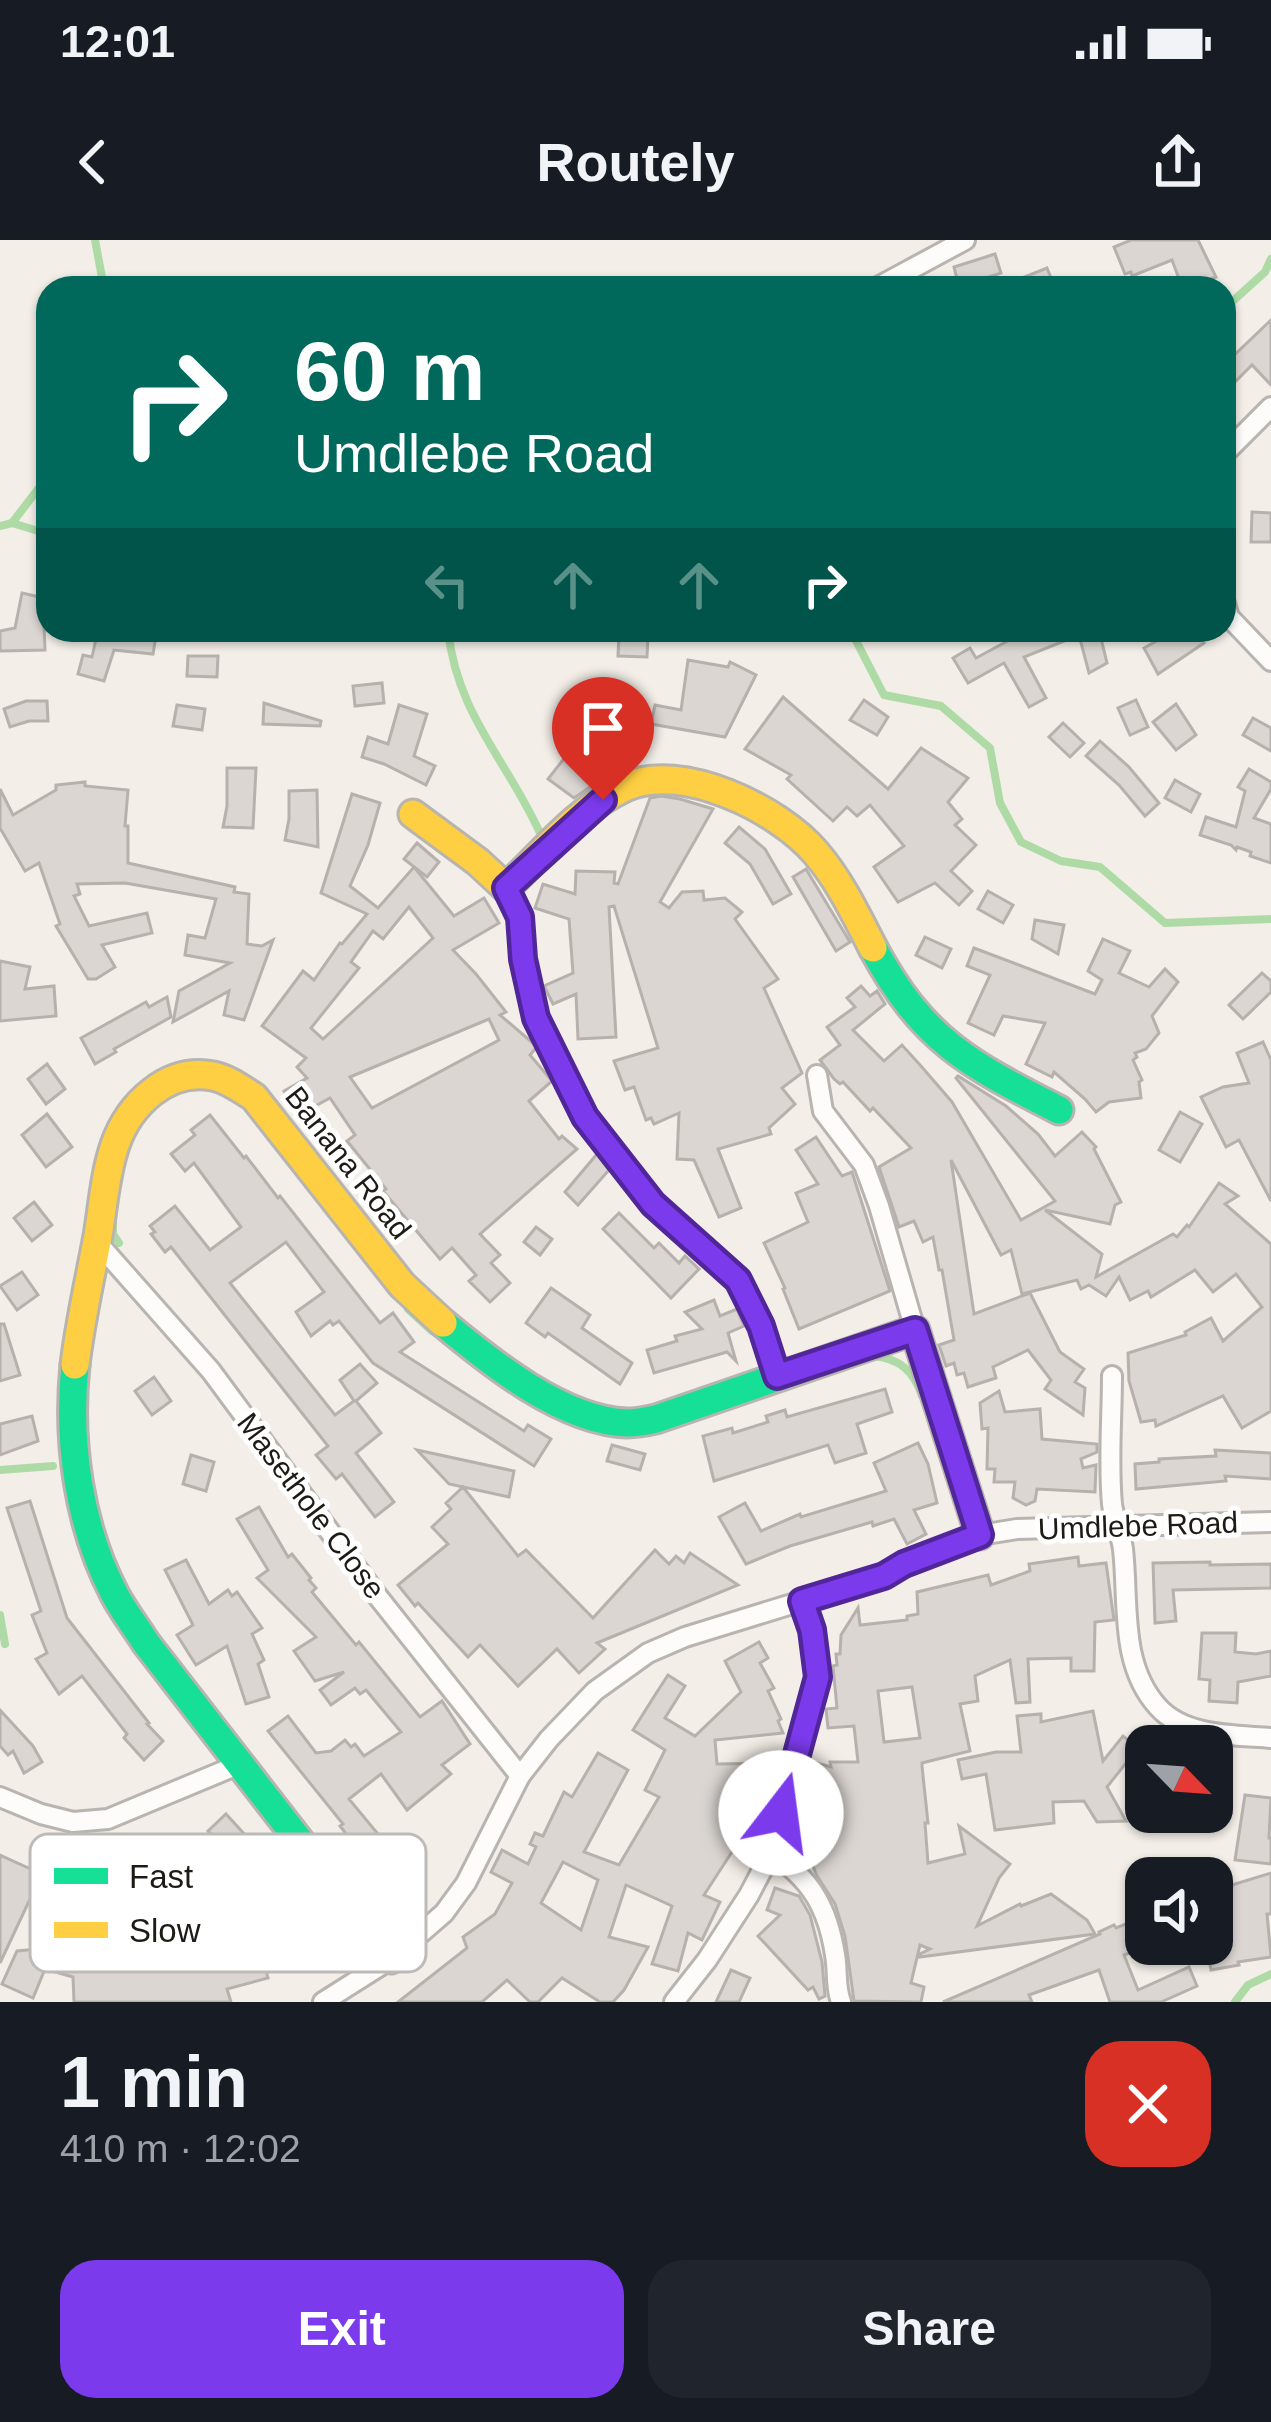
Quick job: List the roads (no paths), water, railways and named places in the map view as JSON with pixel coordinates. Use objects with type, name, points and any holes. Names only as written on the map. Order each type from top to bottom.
[{"type":"street","points":[[898,276],[965,240]]},
{"type":"street","points":[[1236,442],[1271,406]]},
{"type":"street","points":[[1236,624],[1271,661]]},
{"type":"street","points":[[506,888],[560,836],[628,785],[652,778],[722,793],[763,810],[820,856],[898,992],[954,1053],[1059,1109]]},
{"type":"street","points":[[413,814],[506,888],[520,917],[523,959],[536,1018],[585,1117],[653,1204],[738,1280],[761,1326],[777,1376]]},
{"type":"street","name":"Banana Road","points":[[294,1834],[146,1643],[112,1590],[89,1528],[74,1443],[80,1320],[115,1142],[149,1091],[191,1075],[214,1076],[254,1097],[427,1312],[452,1334],[575,1411],[626,1424],[656,1419],[915,1330]]},
{"type":"street","points":[[817,1075],[823,1111],[863,1165],[879,1206],[980,1535]]},
{"type":"street","name":"Masethole Close","points":[[97,1242],[211,1371],[375,1593],[520,1776]]},
{"type":"street","points":[[1112,1376],[1112,1508],[1123,1546],[1127,1633],[1135,1663],[1157,1707],[1182,1724],[1209,1732],[1271,1738]]},
{"type":"street","name":"Umdlebe Road","points":[[426,1928],[466,1882],[520,1776],[549,1739],[595,1691],[648,1653],[685,1637],[884,1576],[980,1535],[1016,1529],[1271,1522]]},
{"type":"street","points":[[674,2002],[707,1960],[771,1853],[818,1677],[812,1630],[802,1601]]},
{"type":"street","points":[[0,1798],[73,1822],[109,1819],[240,1765]]},
{"type":"street","points":[[771,1853],[812,1886],[836,1957],[836,1990],[841,2002]]},
{"type":"street","name":"Umdlebe Road","points":[[323,2002],[370,1972]]},
{"type":"waterway","points":[[95,240],[102,276]]},
{"type":"waterway","points":[[1236,298],[1265,272],[1271,259]]},
{"type":"waterway","points":[[12,523],[36,492]]},
{"type":"waterway","points":[[0,526],[12,523],[36,530]]},
{"type":"waterway","points":[[450,642],[472,712],[539,831]]},
{"type":"waterway","points":[[857,642],[884,695],[941,706],[990,748],[1000,803],[1021,842],[1061,861],[1100,867],[1165,923],[1271,919]]},
{"type":"waterway","points":[[113,1221],[119,1243]]},
{"type":"waterway","points":[[408,1309],[432,1331]]},
{"type":"waterway","points":[[873,1356],[905,1368],[922,1396]]},
{"type":"waterway","points":[[0,1470],[53,1466]]},
{"type":"waterway","points":[[0,1615],[5,1644]]},
{"type":"waterway","points":[[1235,2002],[1248,1985],[1271,1974]]}]
